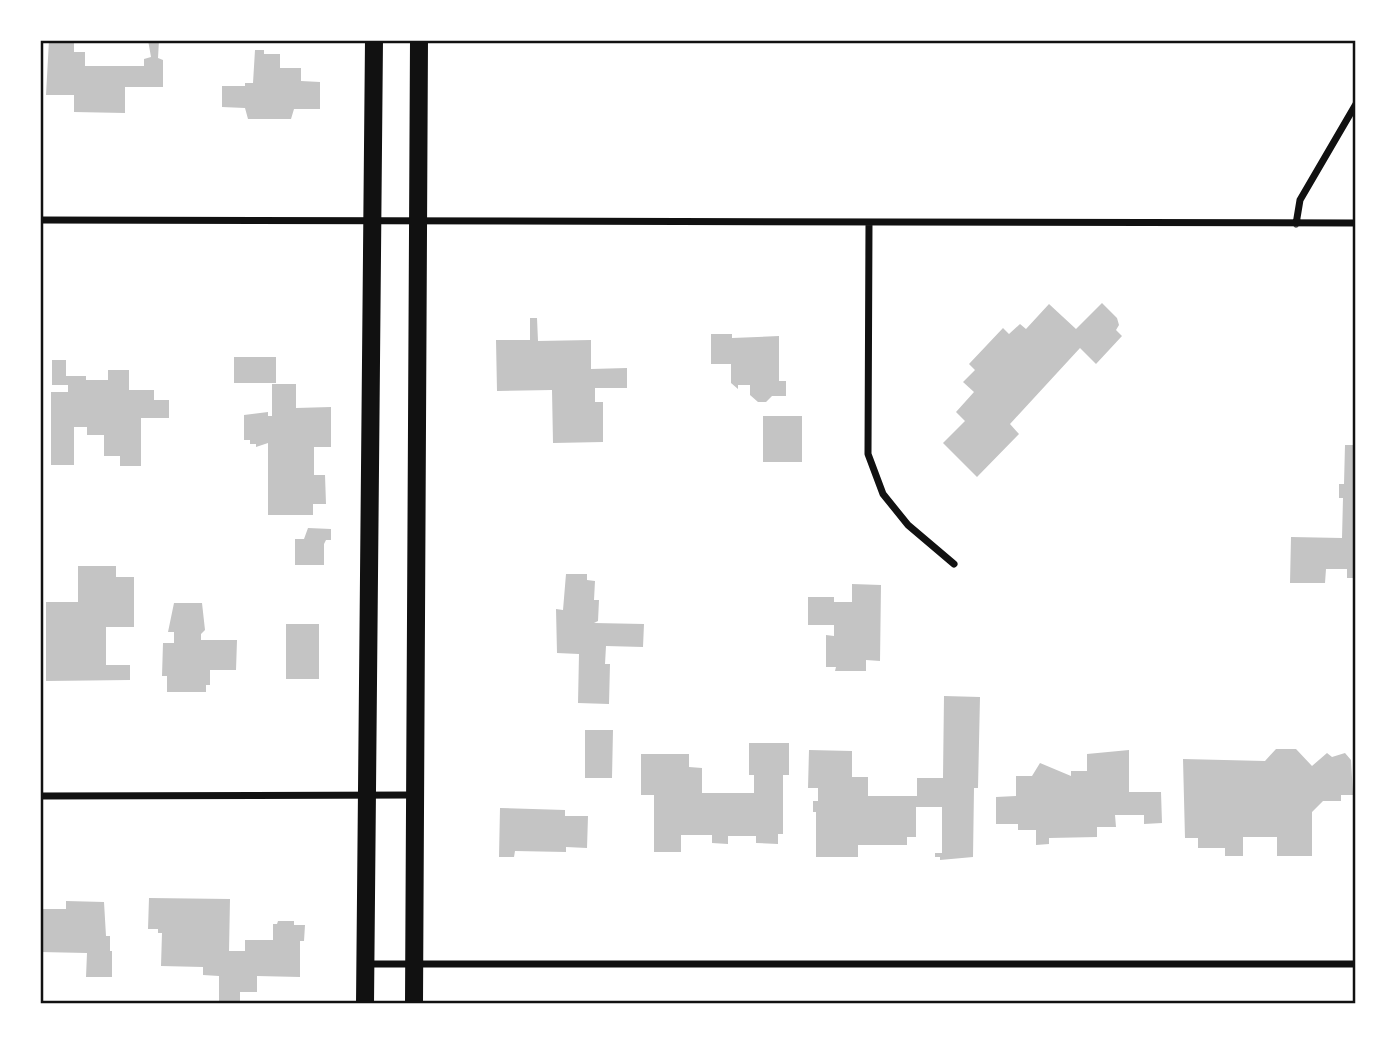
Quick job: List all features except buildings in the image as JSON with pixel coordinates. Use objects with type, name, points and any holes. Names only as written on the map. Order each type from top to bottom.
[{"type":"main road","points":[[365,1004],[374,40]]},
{"type":"main road","points":[[414,1004],[412,795],[419,40]]},
{"type":"street","points":[[1296,224],[1300,200],[1356,104]]},
{"type":"street","points":[[40,220],[1356,223]]},
{"type":"street","points":[[869,223],[868,454],[883,494],[908,525],[954,564]]},
{"type":"street","points":[[40,796],[412,795]]},
{"type":"street","points":[[366,964],[1356,964]]}]
